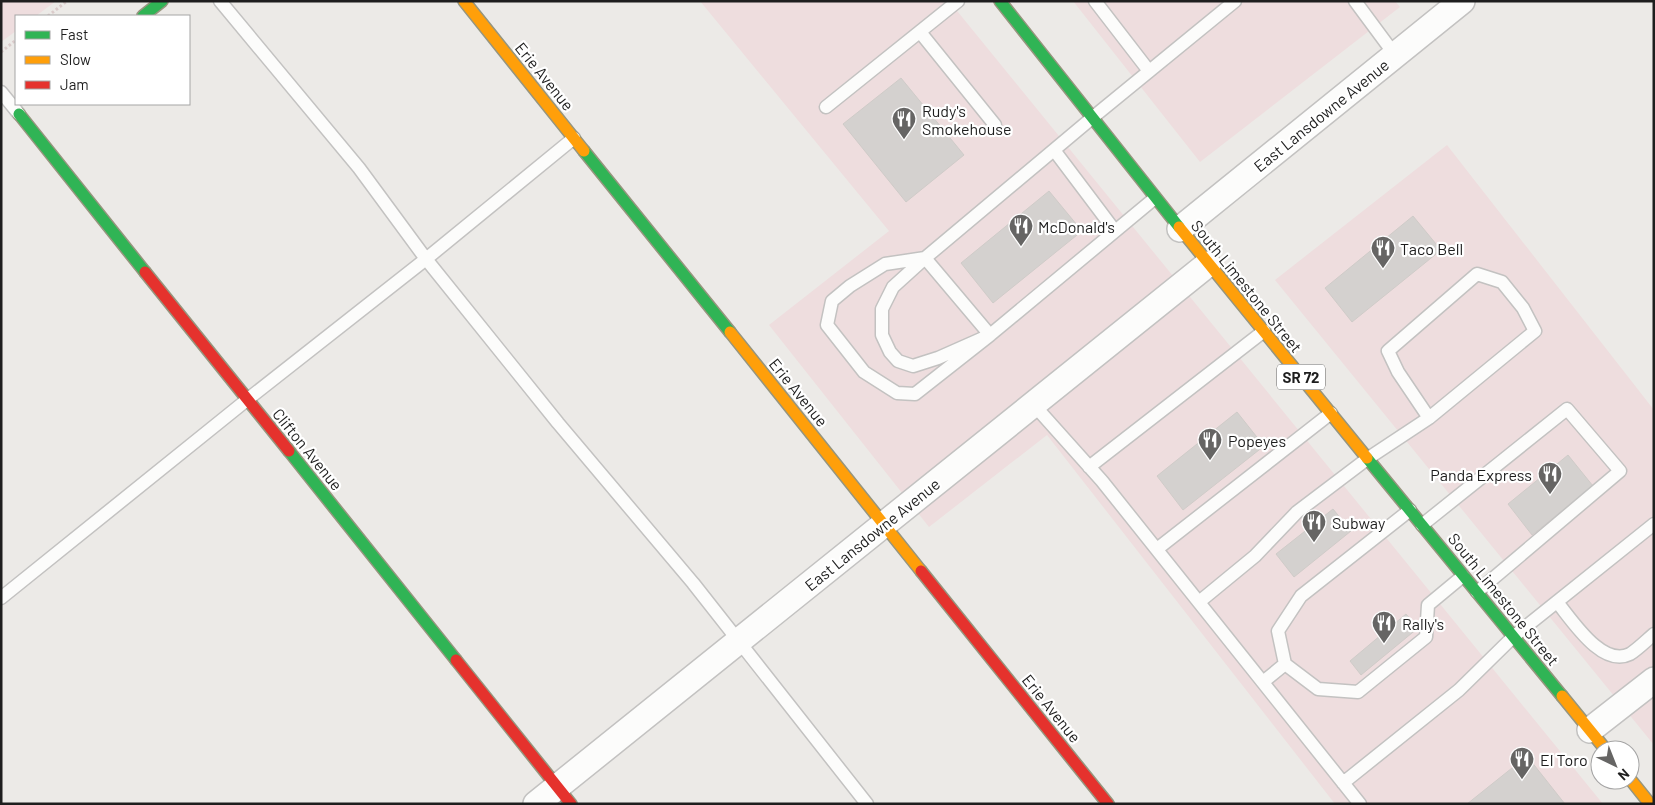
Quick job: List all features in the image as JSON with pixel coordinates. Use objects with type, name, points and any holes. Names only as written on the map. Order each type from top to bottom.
[{"type":"street","points":[[144,15],[162,1]]},
{"type":"street","name":"Erie Avenue","points":[[464,1],[1108,804]]},
{"type":"street","name":"South Limestone Street","points":[[1000,1],[1208,264],[1598,740]]},
{"type":"street","name":"East Lansdowne Avenue","points":[[1180,229],[1462,1]]},
{"type":"street","points":[[7,123],[22,112]]},
{"type":"street","name":"Clifton Avenue","points":[[22,112],[564,795]]},
{"type":"street","name":"East Lansdowne Avenue","points":[[536,804],[564,795],[738,642],[1208,264]]},
{"type":"street","points":[[1590,730],[1654,680]]},
{"type":"lane","points":[[220,1],[360,168],[426,259],[558,423],[693,583],[868,804]]},
{"type":"lane","points":[[826,107],[958,1]]},
{"type":"lane","points":[[1095,1],[1149,71]]},
{"type":"lane","points":[[990,335],[938,358],[913,366],[898,360],[890,352],[882,335],[882,309],[894,287],[925,258],[1235,1]]},
{"type":"lane","points":[[1355,1],[1396,55]]},
{"type":"lane","points":[[920,32],[995,125]]},
{"type":"lane","points":[[1,92],[22,112]]},
{"type":"lane","points":[[1,598],[248,399],[426,259],[574,138]]},
{"type":"lane","points":[[1054,150],[1115,232]]},
{"type":"lane","points":[[925,258],[885,264],[850,286],[832,302],[827,325],[864,372],[897,393],[914,394],[990,335],[1155,198]]},
{"type":"lane","points":[[925,258],[990,335]]},
{"type":"lane","points":[[1199,602],[1255,556],[1297,512],[1367,459],[1429,418],[1535,331],[1523,308],[1502,282],[1478,274],[1388,351],[1398,372],[1429,418]]},
{"type":"lane","points":[[1089,467],[1264,331]]},
{"type":"lane","points":[[1034,404],[1157,549],[1360,804]]},
{"type":"lane","points":[[1422,525],[1567,409],[1620,471],[1477,592]]},
{"type":"lane","points":[[1157,549],[1331,413]]},
{"type":"lane","points":[[1410,510],[1301,596],[1278,631],[1285,664],[1318,689],[1358,692],[1426,637],[1428,605],[1463,576]]},
{"type":"lane","points":[[1343,783],[1459,690],[1514,637],[1556,602],[1654,524]]},
{"type":"lane","points":[[1556,602],[1596,648],[1614,656],[1630,654],[1654,634]]},
{"type":"lane","points":[[1263,682],[1285,664]]},
{"type":"lane","points":[[1646,799],[1654,784]]},
{"type":"path","points":[[49,15],[68,1]]},
{"type":"path","points":[[1,52],[15,41]]},
{"type":"shaded area","points":[[1,1],[56,1],[37,15],[15,15],[15,32],[1,42]]},
{"type":"shaded area","points":[[700,1],[949,1],[1603,804],[1335,804],[1047,435],[929,527],[769,325],[889,231]]},
{"type":"shaded area","points":[[1073,1],[1395,1],[1400,7],[1200,162]]},
{"type":"shaded area","points":[[1447,145],[1654,410],[1654,745],[1275,280]]},
{"type":"building","name":"Rudy's Smokehouse","points":[[901,78],[964,155],[906,202],[843,124]]},
{"type":"building","name":"McDonald's","points":[[1049,191],[1082,231],[993,303],[961,263]]},
{"type":"building","name":"Taco Bell","points":[[1413,216],[1441,250],[1352,322],[1325,288]]},
{"type":"building","name":"Popeyes","points":[[1237,412],[1264,446],[1183,510],[1157,476]]},
{"type":"building","name":"Panda Express","points":[[1568,455],[1593,486],[1532,535],[1508,504]]},
{"type":"building","name":"Subway","points":[[1333,509],[1351,531],[1294,577],[1276,554]]},
{"type":"building","name":"Rally's","points":[[1406,614],[1418,628],[1361,675],[1350,661]]},
{"type":"building","name":"El Toro","points":[[1527,756],[1565,804],[1467,804]]},
{"type":"traffic: fast","points":[[144,15],[162,1]]},
{"type":"traffic: fast","points":[[1000,1],[1179,227]]},
{"type":"traffic: fast","points":[[19,114],[145,272]]},
{"type":"traffic: fast","points":[[584,151],[730,332]]},
{"type":"traffic: fast","points":[[289,451],[456,660]]},
{"type":"traffic: fast","points":[[1367,458],[1562,696]]},
{"type":"traffic: slow","points":[[464,1],[584,151]]},
{"type":"traffic: slow","points":[[1179,227],[1367,458]]},
{"type":"traffic: slow","points":[[730,332],[921,571]]},
{"type":"traffic: slow","points":[[1562,696],[1598,740]]},
{"type":"traffic: slow","points":[[1639,790],[1650,804]]},
{"type":"traffic: jam","points":[[145,272],[289,451]]},
{"type":"traffic: jam","points":[[921,571],[1108,804]]},
{"type":"traffic: jam","points":[[456,660],[571,804]]},
{"type":"place","name":"Rudy's Smokehouse","points":[[904,140]]},
{"type":"place","name":"McDonald's","points":[[1021,247]]},
{"type":"place","name":"Taco Bell","points":[[1383,269]]},
{"type":"place","name":"Popeyes","points":[[1210,461]]},
{"type":"place","name":"Panda Express","points":[[1550,495]]},
{"type":"place","name":"Subway","points":[[1314,543]]},
{"type":"place","name":"Rally's","points":[[1384,644]]},
{"type":"place","name":"El Toro","points":[[1522,780]]}]
